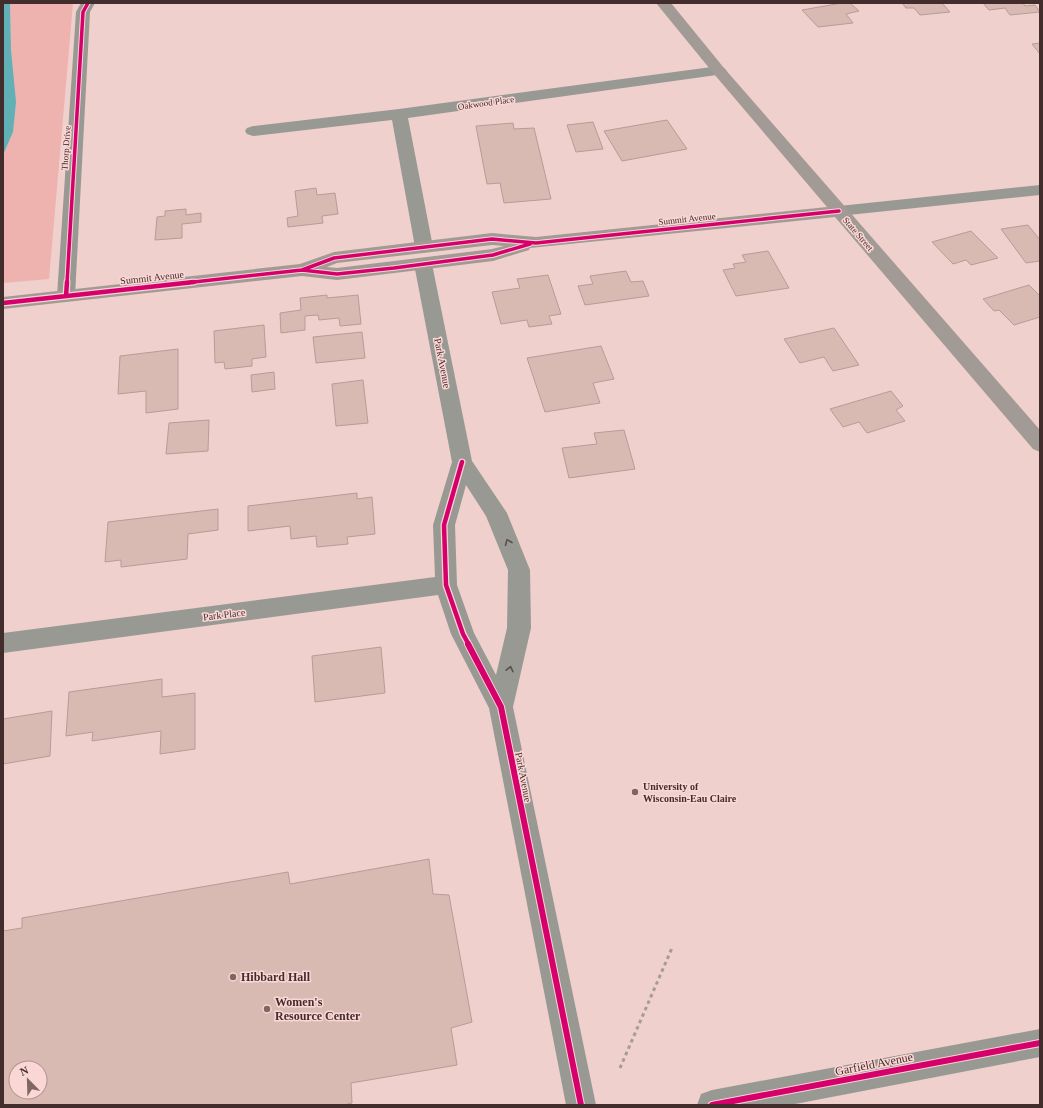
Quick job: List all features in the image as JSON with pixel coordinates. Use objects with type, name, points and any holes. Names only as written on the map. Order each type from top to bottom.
[{"type":"main road","name":"State Street","points":[[663,3],[719,71],[1040,444]]},
{"type":"main road","name":"Summit Avenue","points":[[3,303],[302,270],[337,274],[423,256],[493,255],[536,243],[839,211]]},
{"type":"street","name":"Thorp Drive","points":[[66,296],[83,12],[88,3]]},
{"type":"street","name":"Oakwood Place","points":[[254,131],[399,114],[719,71]]},
{"type":"street","name":"Park Avenue","points":[[399,114],[423,256],[462,462],[496,512],[519,570],[519,628],[501,707]]},
{"type":"street","name":"Summit Avenue","points":[[839,211],[1040,190]]},
{"type":"street","name":"Park Avenue","points":[[462,462],[444,525],[446,585],[463,634],[501,707],[582,1105]]},
{"type":"street","name":"Park Place","points":[[3,643],[446,585]]},
{"type":"street","name":"Garfield Avenue","points":[[712,1105],[1040,1043]]},
{"type":"path","points":[[620,1068],[672,948]]},
{"type":"shaded area","points":[[10,3],[73,3],[49,279],[3,283],[3,155],[13,132]]},
{"type":"water","points":[[3,3],[10,3],[11,50],[16,102],[13,132],[3,155]]},
{"type":"building","points":[[850,3],[859,11],[846,14],[853,23],[818,27],[802,10]]},
{"type":"building","points":[[902,3],[942,3],[950,12],[920,15],[914,8],[906,8]]},
{"type":"building","points":[[983,3],[1023,3],[1025,6],[1035,5],[1040,12],[1010,15],[1005,8],[989,10]]},
{"type":"building","points":[[1040,43],[1040,54],[1032,44]]},
{"type":"building","points":[[667,120],[687,149],[622,161],[604,131]]},
{"type":"building","points":[[593,122],[603,149],[576,152],[567,125]]},
{"type":"building","points":[[513,123],[514,129],[534,128],[551,199],[504,203],[500,183],[487,184],[476,126]]},
{"type":"building","points":[[316,188],[317,195],[335,193],[338,214],[322,216],[323,223],[288,227],[287,218],[298,216],[295,191]]},
{"type":"building","points":[[186,209],[186,215],[201,213],[201,222],[182,224],[182,238],[155,240],[157,217],[165,216],[165,211]]},
{"type":"building","points":[[1028,225],[1040,240],[1040,261],[1026,263],[1001,229]]},
{"type":"building","points":[[971,231],[998,258],[971,265],[966,260],[953,264],[932,242]]},
{"type":"building","points":[[768,251],[789,288],[736,296],[723,270],[735,268],[733,264],[746,262],[742,255]]},
{"type":"building","points":[[626,271],[631,282],[643,281],[649,296],[585,305],[578,286],[593,284],[590,276]]},
{"type":"building","points":[[548,275],[561,314],[549,316],[552,324],[529,327],[527,320],[501,324],[492,292],[520,288],[517,279]]},
{"type":"building","points":[[1029,285],[1040,296],[1040,317],[1014,325],[999,310],[994,311],[983,299]]},
{"type":"building","points":[[327,295],[327,298],[358,295],[361,324],[340,326],[339,318],[319,320],[318,315],[305,316],[305,330],[281,333],[280,313],[301,310],[300,298]]},
{"type":"building","points":[[264,325],[266,357],[252,359],[252,366],[225,369],[224,362],[215,363],[214,331]]},
{"type":"building","points":[[834,328],[859,365],[833,371],[824,357],[800,363],[784,339]]},
{"type":"building","points":[[362,332],[365,358],[316,363],[313,337]]},
{"type":"building","points":[[601,346],[614,379],[593,383],[600,403],[545,412],[527,358]]},
{"type":"building","points":[[178,349],[178,409],[146,413],[146,391],[118,394],[120,356]]},
{"type":"building","points":[[274,372],[275,389],[252,392],[251,375]]},
{"type":"building","points":[[363,380],[368,423],[336,426],[332,384]]},
{"type":"building","points":[[891,391],[903,406],[896,410],[905,421],[867,433],[859,422],[843,427],[830,409]]},
{"type":"building","points":[[209,420],[208,451],[166,454],[169,423]]},
{"type":"building","points":[[624,430],[635,469],[569,478],[562,448],[597,444],[594,433]]},
{"type":"building","points":[[357,493],[357,499],[372,497],[375,534],[347,537],[348,544],[317,547],[316,536],[291,539],[290,526],[248,531],[248,506]]},
{"type":"building","points":[[218,509],[218,530],[188,534],[187,559],[121,567],[121,560],[105,562],[108,522]]},
{"type":"building","points":[[381,647],[385,693],[315,702],[312,656]]},
{"type":"building","points":[[162,679],[162,697],[195,693],[195,749],[160,754],[161,731],[92,741],[93,732],[66,736],[69,692]]},
{"type":"building","points":[[52,711],[50,756],[3,764],[3,719]]},
{"type":"building","name":"Hibbard Hall","points":[[429,859],[433,894],[449,895],[472,1022],[451,1028],[457,1065],[351,1083],[352,1103],[344,1105],[3,1105],[3,931],[22,928],[22,918],[288,872],[290,884]]},
{"type":"cycle path","points":[[66,296],[83,12],[88,3]]},
{"type":"cycle path","points":[[302,270],[334,258],[492,239],[536,243],[839,211]]},
{"type":"cycle path","points":[[3,303],[302,270],[337,274],[394,268],[493,255],[530,244]]},
{"type":"cycle path","points":[[462,462],[444,525],[446,585],[463,634],[501,707],[581,1105]]},
{"type":"cycle path","points":[[712,1105],[1040,1043]]},
{"type":"place","name":"University of Wisconsin-Eau Claire","points":[[635,792]]},
{"type":"place","name":"Hibbard Hall","points":[[233,977]]},
{"type":"place","name":"Women's Resource Center","points":[[267,1009]]}]
